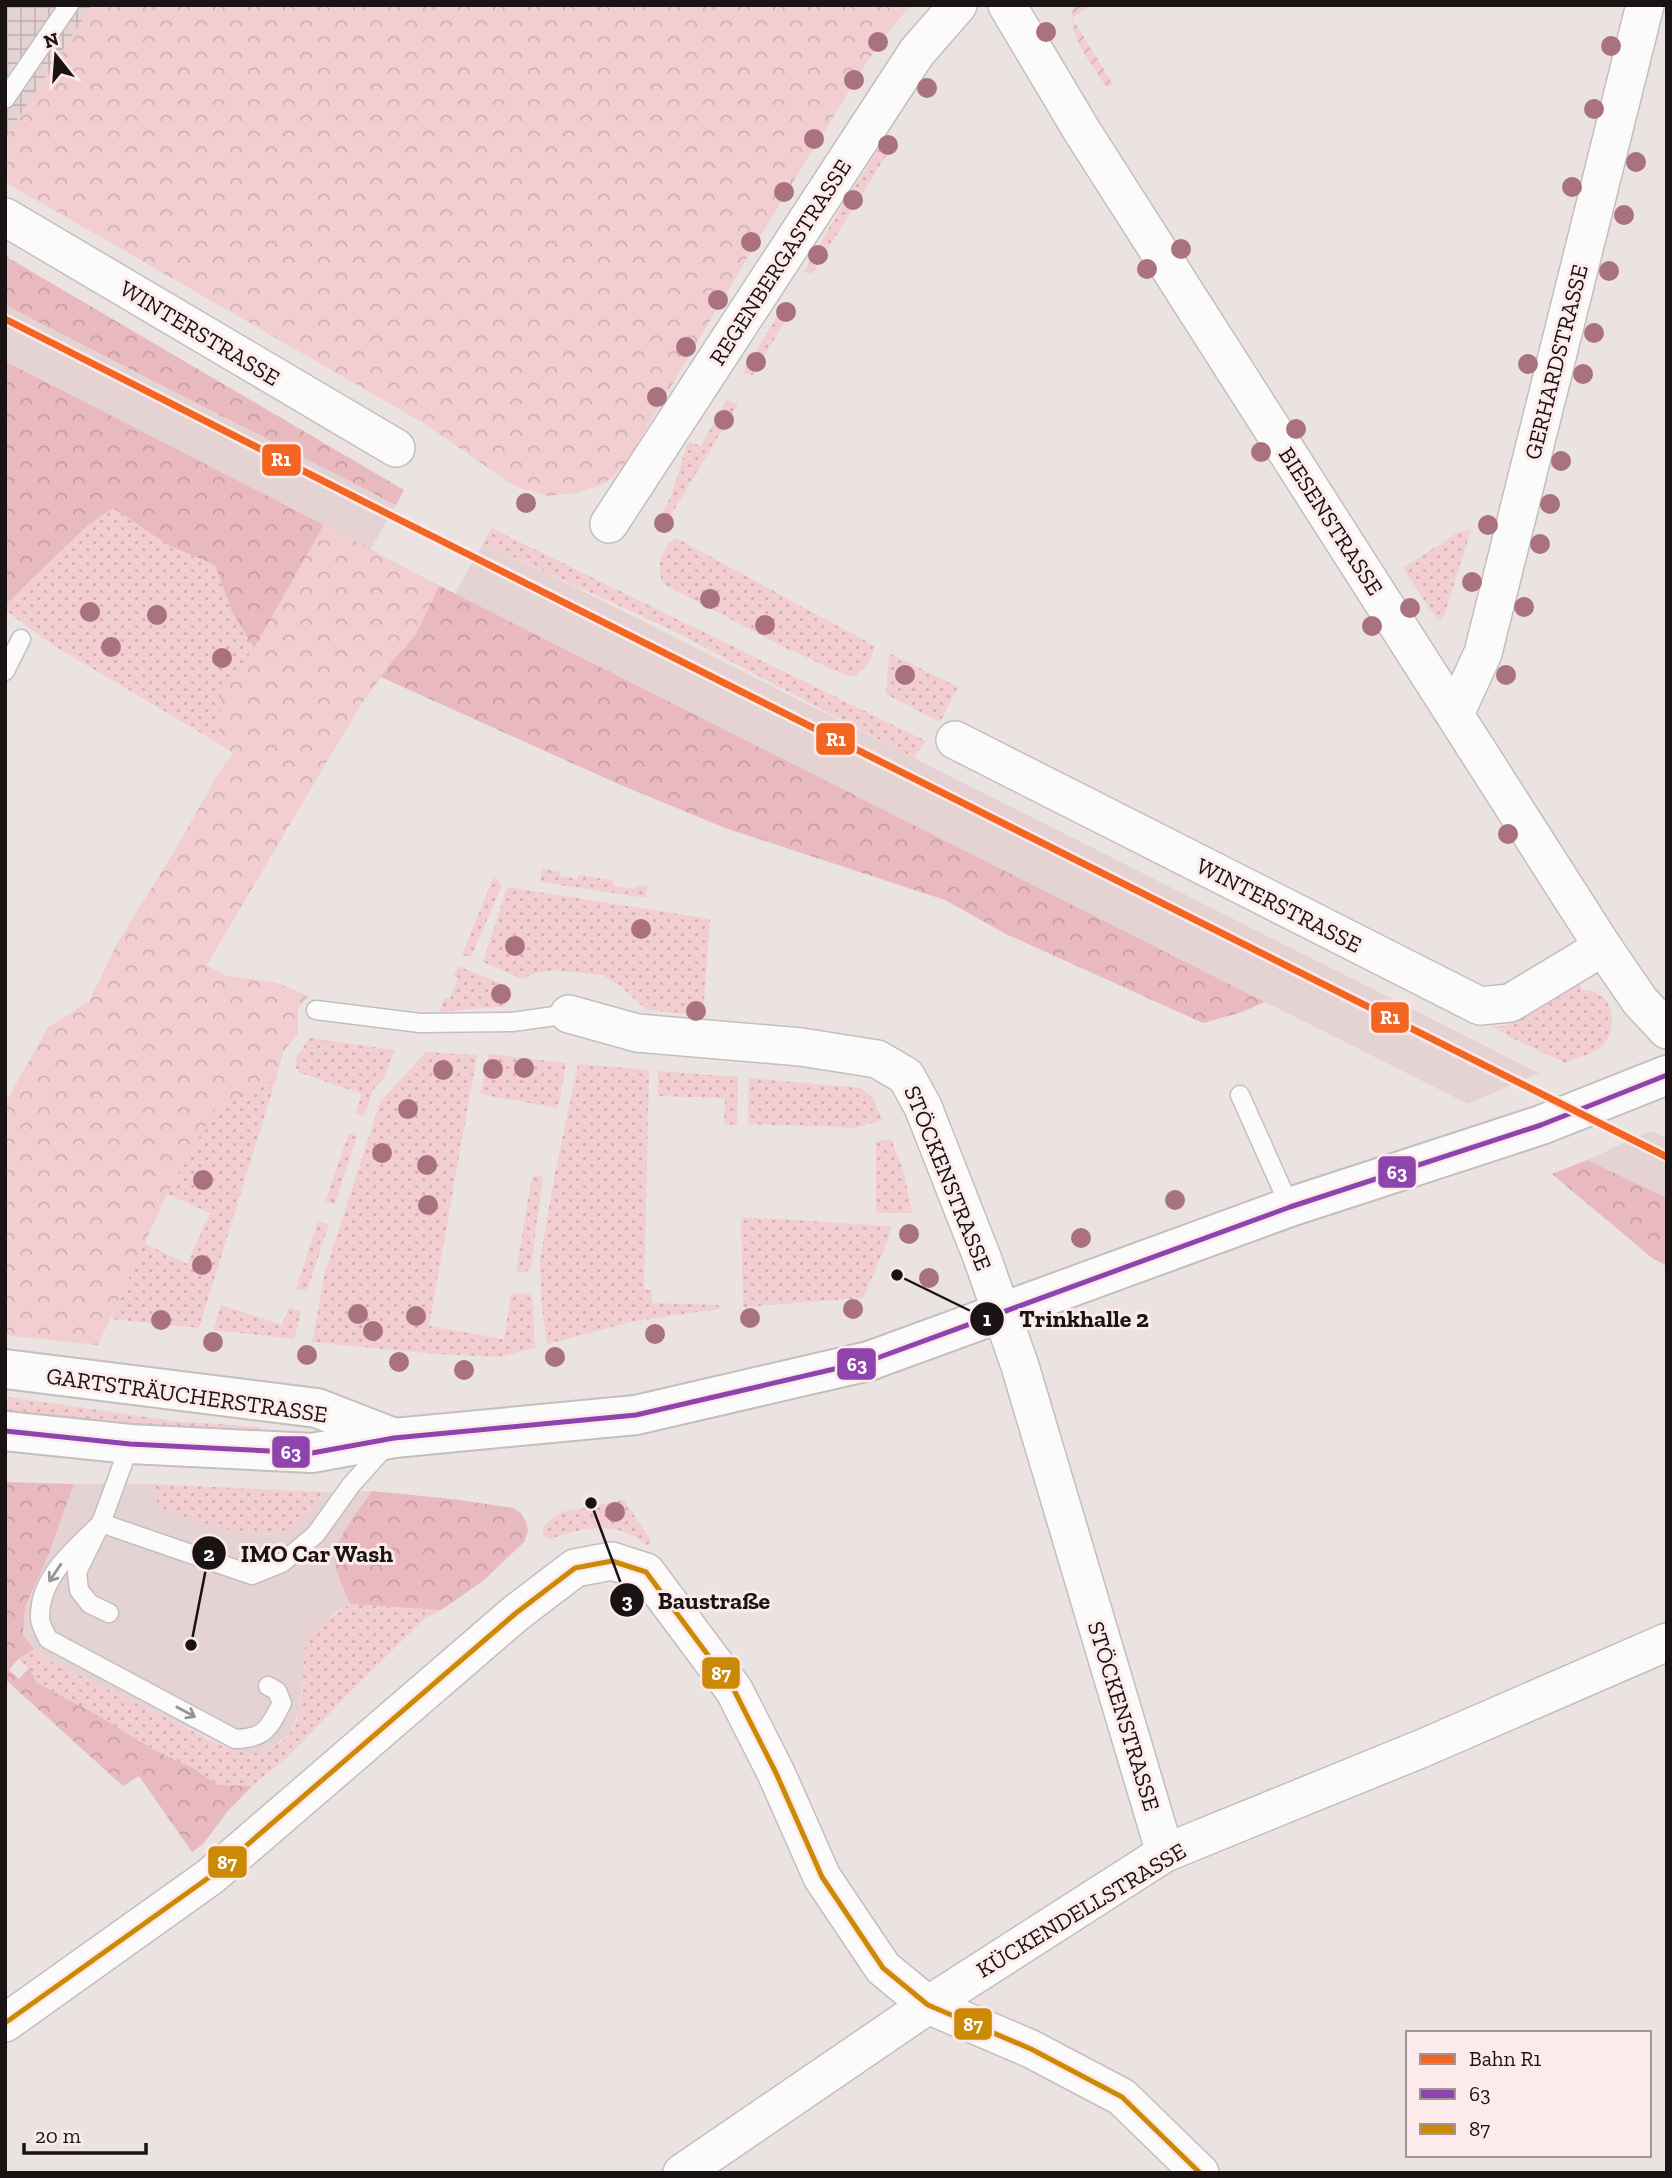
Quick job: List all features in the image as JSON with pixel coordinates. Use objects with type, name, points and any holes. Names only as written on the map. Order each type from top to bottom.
[{"type":"main road","points":[[394,1438],[636,1415],[869,1361],[1290,1207],[1541,1125],[1667,1075]]},
{"type":"main road","name":"GARTSTRÄUCHERSTRASSE","points":[[5,1369],[317,1409],[394,1438]]},
{"type":"main road","name":"GARTSTRÄUCHERSTRASSE","points":[[5,1431],[130,1444],[312,1454],[394,1438]]},
{"type":"street","name":"REGENBERGASTRASSE","points":[[610,524],[917,52],[958,5]]},
{"type":"street","name":"BIESENSTRASSE","points":[[1007,5],[1082,131],[1603,947],[1640,1001],[1667,1030]]},
{"type":"street","name":"GERHARDSTRASSE","points":[[1455,714],[1483,653],[1645,5]]},
{"type":"street","name":"WINTERSTRASSE","points":[[5,217],[396,448]]},
{"type":"street","name":"WINTERSTRASSE","points":[[954,740],[1480,1006],[1510,1003],[1603,947]]},
{"type":"street","name":"STÖCKENSTRASSE","points":[[569,1014],[637,1033],[801,1048],[877,1059],[906,1076],[923,1107],[983,1260],[1020,1366],[1165,1853]]},
{"type":"street","points":[[5,2023],[211,1875],[516,1613],[575,1568],[612,1561],[646,1572],[734,1690],[776,1773],[822,1877],[883,1968],[928,2005],[1031,2049],[1122,2097],[1200,2173]]},
{"type":"street","name":"KÜCKENDELLSTRASSE","points":[[682,2173],[928,2005],[1165,1853],[1423,1748],[1667,1642]]},
{"type":"lane","points":[[5,99],[69,5]]},
{"type":"lane","points":[[5,671],[21,639]]},
{"type":"lane","name":"STÖCKENSTRASSE","points":[[316,1010],[420,1023],[512,1021],[569,1014]]},
{"type":"lane","points":[[1240,1095],[1290,1207]]},
{"type":"lane","points":[[102,1523],[252,1575],[282,1563],[316,1534],[351,1485],[394,1438]]},
{"type":"lane","points":[[109,1613],[90,1604],[79,1590],[77,1572],[102,1523],[130,1444]]},
{"type":"lane","points":[[102,1523],[56,1569],[44,1592],[40,1620],[48,1639],[235,1739],[253,1738],[271,1726],[282,1703],[277,1691],[268,1686]]},
{"type":"shaded area","points":[[5,5],[92,5],[5,139]]},
{"type":"shaded area","points":[[5,305],[396,505],[371,549],[5,361]]},
{"type":"shaded area","points":[[483,543],[1539,1073],[1468,1104],[455,594]]},
{"type":"shaded area","points":[[1651,1131],[1667,1139],[1667,1198],[1587,1160]]},
{"type":"shaded area","points":[[74,1484],[151,1484],[161,1508],[241,1532],[270,1535],[301,1523],[323,1492],[372,1491],[361,1504],[335,1560],[350,1604],[330,1616],[302,1682],[300,1708],[290,1733],[271,1748],[254,1754],[234,1750],[50,1661],[34,1649],[23,1635],[25,1607],[47,1558]]},
{"type":"green space","points":[[92,5],[912,5],[862,70],[625,464],[601,485],[575,493],[548,496],[514,486],[425,424],[5,182],[5,139]]},
{"type":"green space","points":[[1074,5],[1092,5],[1072,18]]},
{"type":"green space","points":[[1072,19],[1113,84],[1107,88],[1081,48]]},
{"type":"green space","points":[[887,136],[896,140],[812,274],[804,272],[840,209]]},
{"type":"green space","points":[[5,256],[404,490],[396,505],[5,305]]},
{"type":"green space","points":[[784,305],[795,305],[753,375],[743,373]]},
{"type":"green space","points":[[5,361],[371,549],[94,1045],[38,1046],[48,1028],[90,1001],[115,948],[217,776],[234,753],[218,743],[221,697],[254,648],[232,612],[215,565],[168,545],[113,508],[88,525],[5,605]]},
{"type":"green space","points":[[727,400],[738,404],[662,530],[655,526],[671,496],[687,445],[690,442],[701,446]]},
{"type":"green space","points":[[113,508],[168,545],[215,565],[232,612],[254,648],[221,697],[218,743],[51,644],[5,610],[5,605],[88,525]]},
{"type":"green space","points":[[324,524],[439,586],[416,635],[393,660],[361,704],[206,965],[225,976],[277,983],[308,996],[298,1008],[298,1033],[283,1051],[276,1079],[216,1107],[167,1194],[98,1345],[5,1335],[5,1103],[48,1028],[90,1001],[115,948],[217,776],[234,753],[218,743],[221,697],[254,648]]},
{"type":"green space","points":[[491,528],[926,741],[914,758],[670,629],[483,543]]},
{"type":"green space","points":[[1471,530],[1444,616],[1440,620],[1437,619],[1403,568],[1460,531]]},
{"type":"green space","points":[[676,538],[875,646],[868,664],[855,676],[845,675],[786,648],[665,585],[660,573],[661,560],[666,547]]},
{"type":"green space","points":[[410,571],[1265,1002],[1203,1023],[1004,933],[945,900],[725,828],[614,782],[381,677],[361,704],[206,965],[225,976],[277,983],[308,996],[298,1008],[298,1033],[283,1051],[276,1079],[216,1107],[167,1194],[144,1243],[37,1184]]},
{"type":"green space","points":[[889,653],[958,687],[940,722],[886,694]]},
{"type":"green space","points":[[542,869],[578,879],[579,875],[613,880],[613,886],[635,889],[636,885],[647,886],[646,898],[540,882]]},
{"type":"green space","points":[[494,876],[502,885],[471,957],[462,955]]},
{"type":"green space","points":[[507,887],[710,919],[703,1015],[647,1010],[619,985],[602,975],[554,970],[535,973],[522,979],[483,962]]},
{"type":"green space","points":[[458,966],[511,988],[506,1006],[439,1012],[445,997],[450,999],[458,978],[454,976]]},
{"type":"green space","points":[[1578,981],[1582,990],[1603,997],[1612,1015],[1606,1042],[1593,1052],[1565,1063],[1492,1026],[1514,1022]]},
{"type":"green space","points":[[310,1038],[395,1050],[383,1079],[373,1090],[364,1116],[355,1114],[362,1094],[301,1073],[295,1067],[297,1056]]},
{"type":"green space","points":[[426,1052],[477,1055],[429,1326],[504,1339],[511,1294],[532,1293],[535,1348],[500,1357],[312,1342],[325,1272],[380,1102]]},
{"type":"green space","points":[[489,1054],[566,1063],[558,1108],[480,1094]]},
{"type":"green space","points":[[578,1064],[649,1070],[644,1289],[652,1290],[652,1303],[719,1305],[719,1309],[635,1321],[547,1344],[540,1260]]},
{"type":"green space","points":[[658,1071],[738,1077],[737,1125],[724,1124],[725,1098],[658,1096]]},
{"type":"green space","points":[[749,1078],[861,1088],[873,1098],[882,1120],[855,1128],[748,1124]]},
{"type":"green space","points":[[276,1079],[199,1328],[111,1319],[144,1243],[187,1264],[210,1213],[167,1194],[216,1107]]},
{"type":"green space","points":[[349,1133],[357,1136],[335,1204],[325,1202]]},
{"type":"green space","points":[[891,1139],[904,1173],[912,1213],[876,1213],[876,1142]]},
{"type":"green space","points":[[1587,1160],[1667,1198],[1667,1266],[1652,1258],[1552,1174]]},
{"type":"green space","points":[[532,1175],[543,1176],[531,1267],[527,1272],[516,1273]]},
{"type":"green space","points":[[741,1217],[891,1226],[887,1243],[863,1298],[743,1307]]},
{"type":"green space","points":[[318,1221],[329,1224],[307,1291],[296,1289]]},
{"type":"green space","points":[[221,1305],[282,1325],[289,1308],[301,1311],[294,1339],[213,1330]]},
{"type":"green space","points":[[9,1397],[173,1421],[261,1427],[259,1435],[173,1430],[5,1413],[5,1404]]},
{"type":"green space","points":[[5,1482],[74,1484],[47,1558],[25,1607],[23,1635],[34,1649],[18,1659],[9,1670],[19,1679],[29,1668],[37,1683],[94,1713],[154,1750],[193,1768],[218,1785],[252,1786],[227,1812],[203,1844],[192,1852],[139,1776],[123,1786],[5,1679]]},
{"type":"green space","points":[[151,1484],[323,1492],[301,1523],[287,1531],[252,1534],[212,1526],[161,1508]]},
{"type":"green space","points":[[372,1491],[513,1508],[521,1513],[526,1522],[528,1530],[525,1541],[483,1581],[441,1610],[350,1604],[337,1571],[335,1552],[345,1530]]},
{"type":"green space","points":[[624,1500],[652,1542],[647,1545],[623,1531],[611,1529],[588,1529],[550,1539],[543,1535],[543,1527],[561,1512]]},
{"type":"green space","points":[[350,1604],[441,1610],[423,1620],[290,1755],[252,1786],[218,1785],[193,1768],[154,1750],[94,1713],[37,1683],[29,1668],[18,1659],[34,1649],[50,1661],[215,1743],[235,1750],[258,1753],[283,1740],[295,1723],[301,1699],[307,1634]]},
{"type":"rail line","name":"R1","points":[[5,319],[1667,1157]]},
{"type":"transit line","name":"63","points":[[5,1431],[130,1444],[312,1453],[394,1438],[636,1415],[869,1361],[1290,1207],[1541,1125],[1667,1075]]},
{"type":"transit line","name":"87","points":[[5,2023],[211,1876],[516,1613],[575,1568],[612,1561],[646,1572],[734,1690],[776,1773],[822,1877],[883,1968],[928,2005],[1031,2049],[1122,2097],[1200,2173]]},
{"type":"place","name":"Trinkhalle 2","points":[[897,1275]]},
{"type":"place","name":"Baustraße","points":[[591,1503]]},
{"type":"place","name":"IMO Car Wash","points":[[191,1645]]}]
